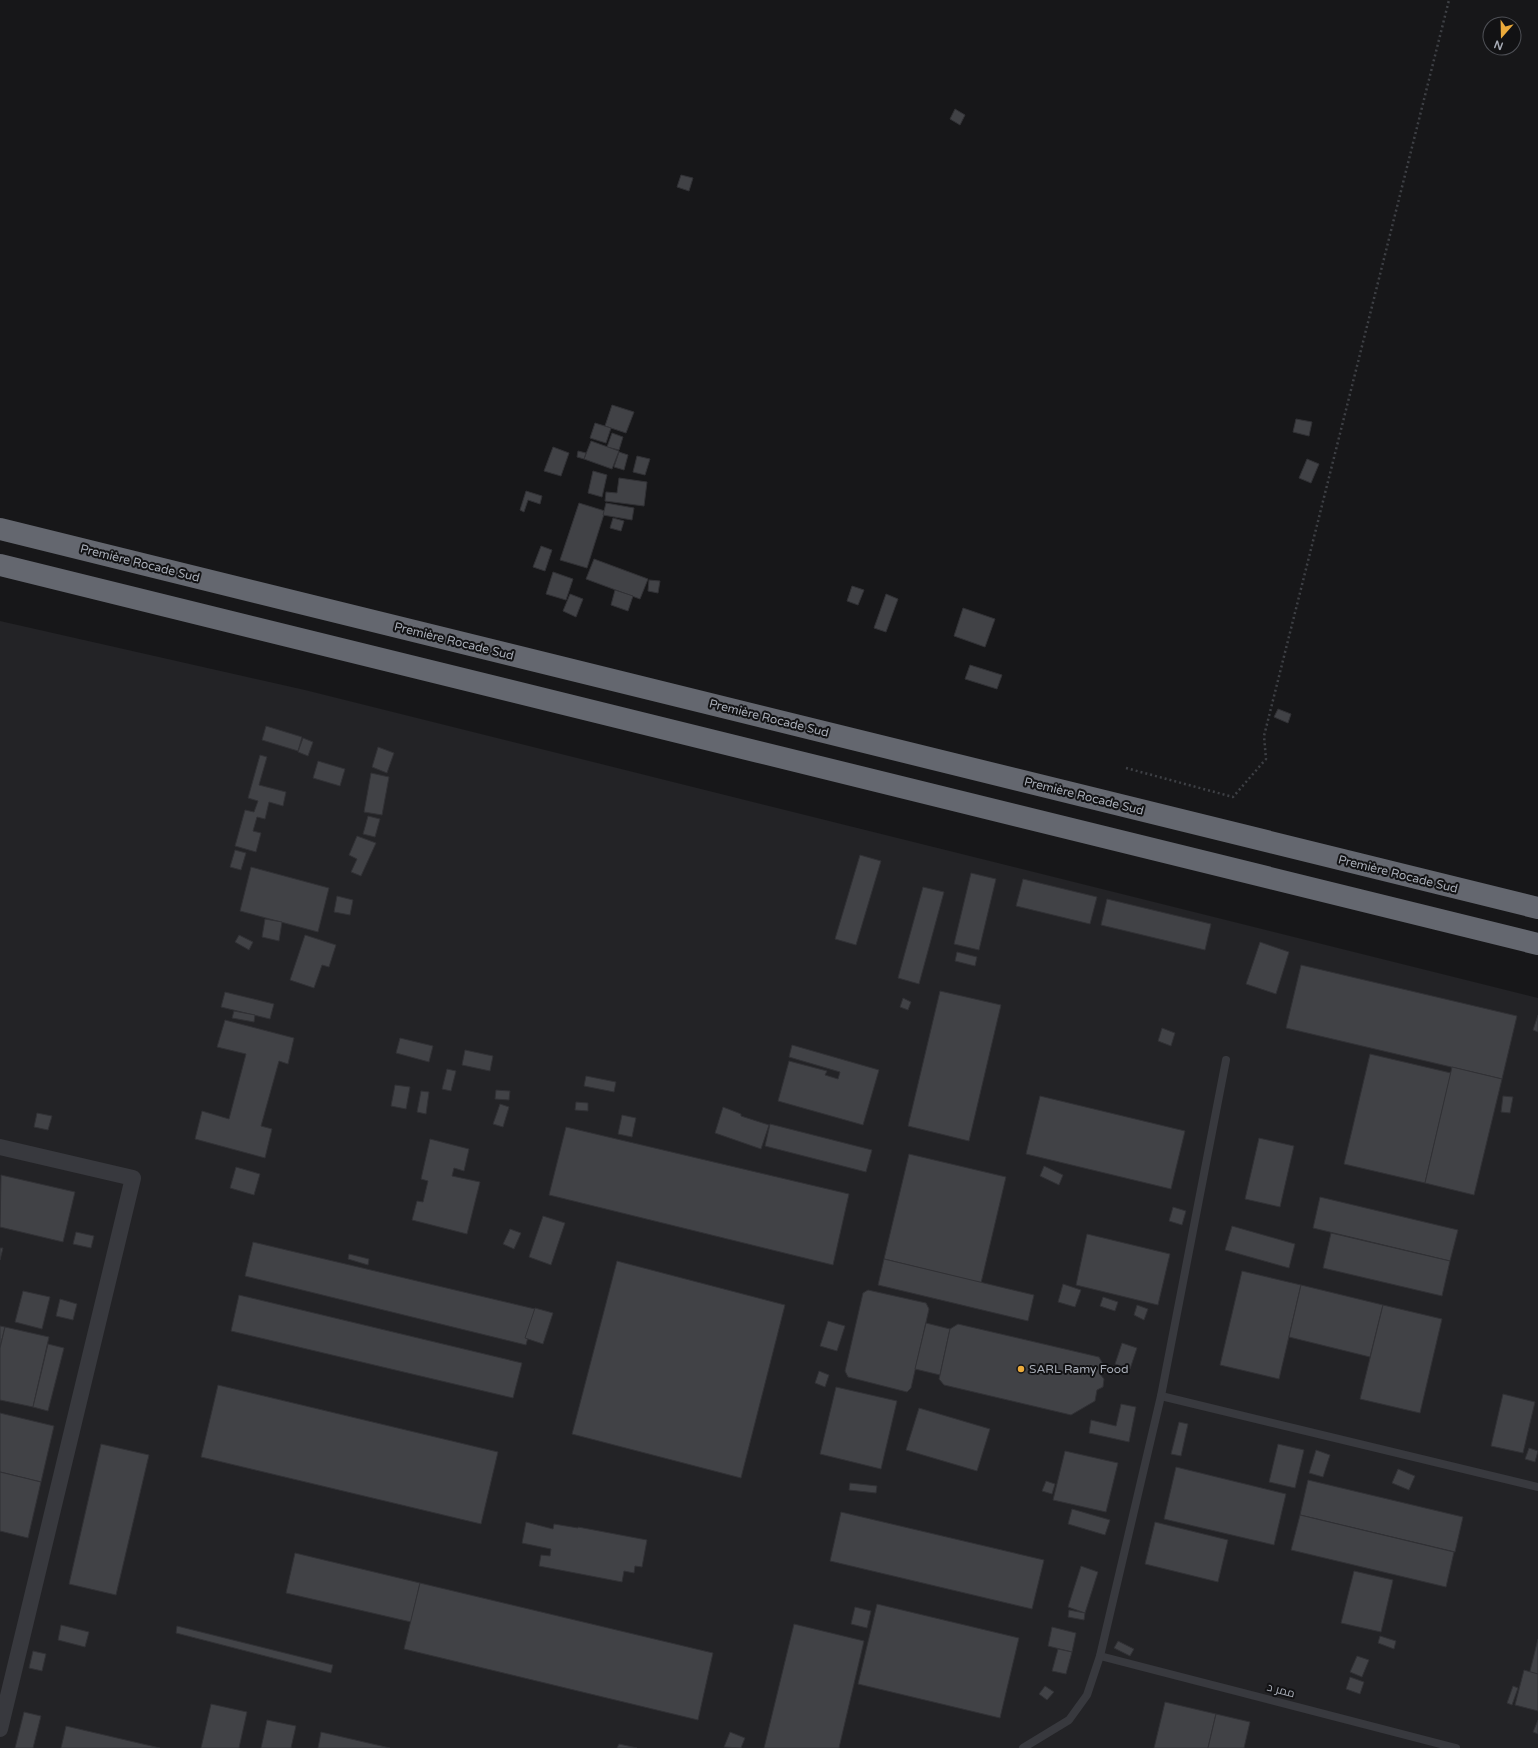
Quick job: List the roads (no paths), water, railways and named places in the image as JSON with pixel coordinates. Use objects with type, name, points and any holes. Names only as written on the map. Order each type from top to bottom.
[{"type":"highway","name":"Première Rocade Sud","points":[[0,529],[1538,908]]},
{"type":"highway","points":[[0,565],[1538,944]]},
{"type":"street","points":[[0,1147],[133,1178],[0,1729]]},
{"type":"lane","points":[[1023,1748],[1069,1720],[1088,1695],[1100,1656],[1161,1396],[1226,1060]]},
{"type":"lane","points":[[1161,1396],[1538,1487]]},
{"type":"lane","name":"ممر د","points":[[1100,1656],[1456,1748]]},
{"type":"place","name":"SARL Ramy Food","points":[[1021,1369]]}]
